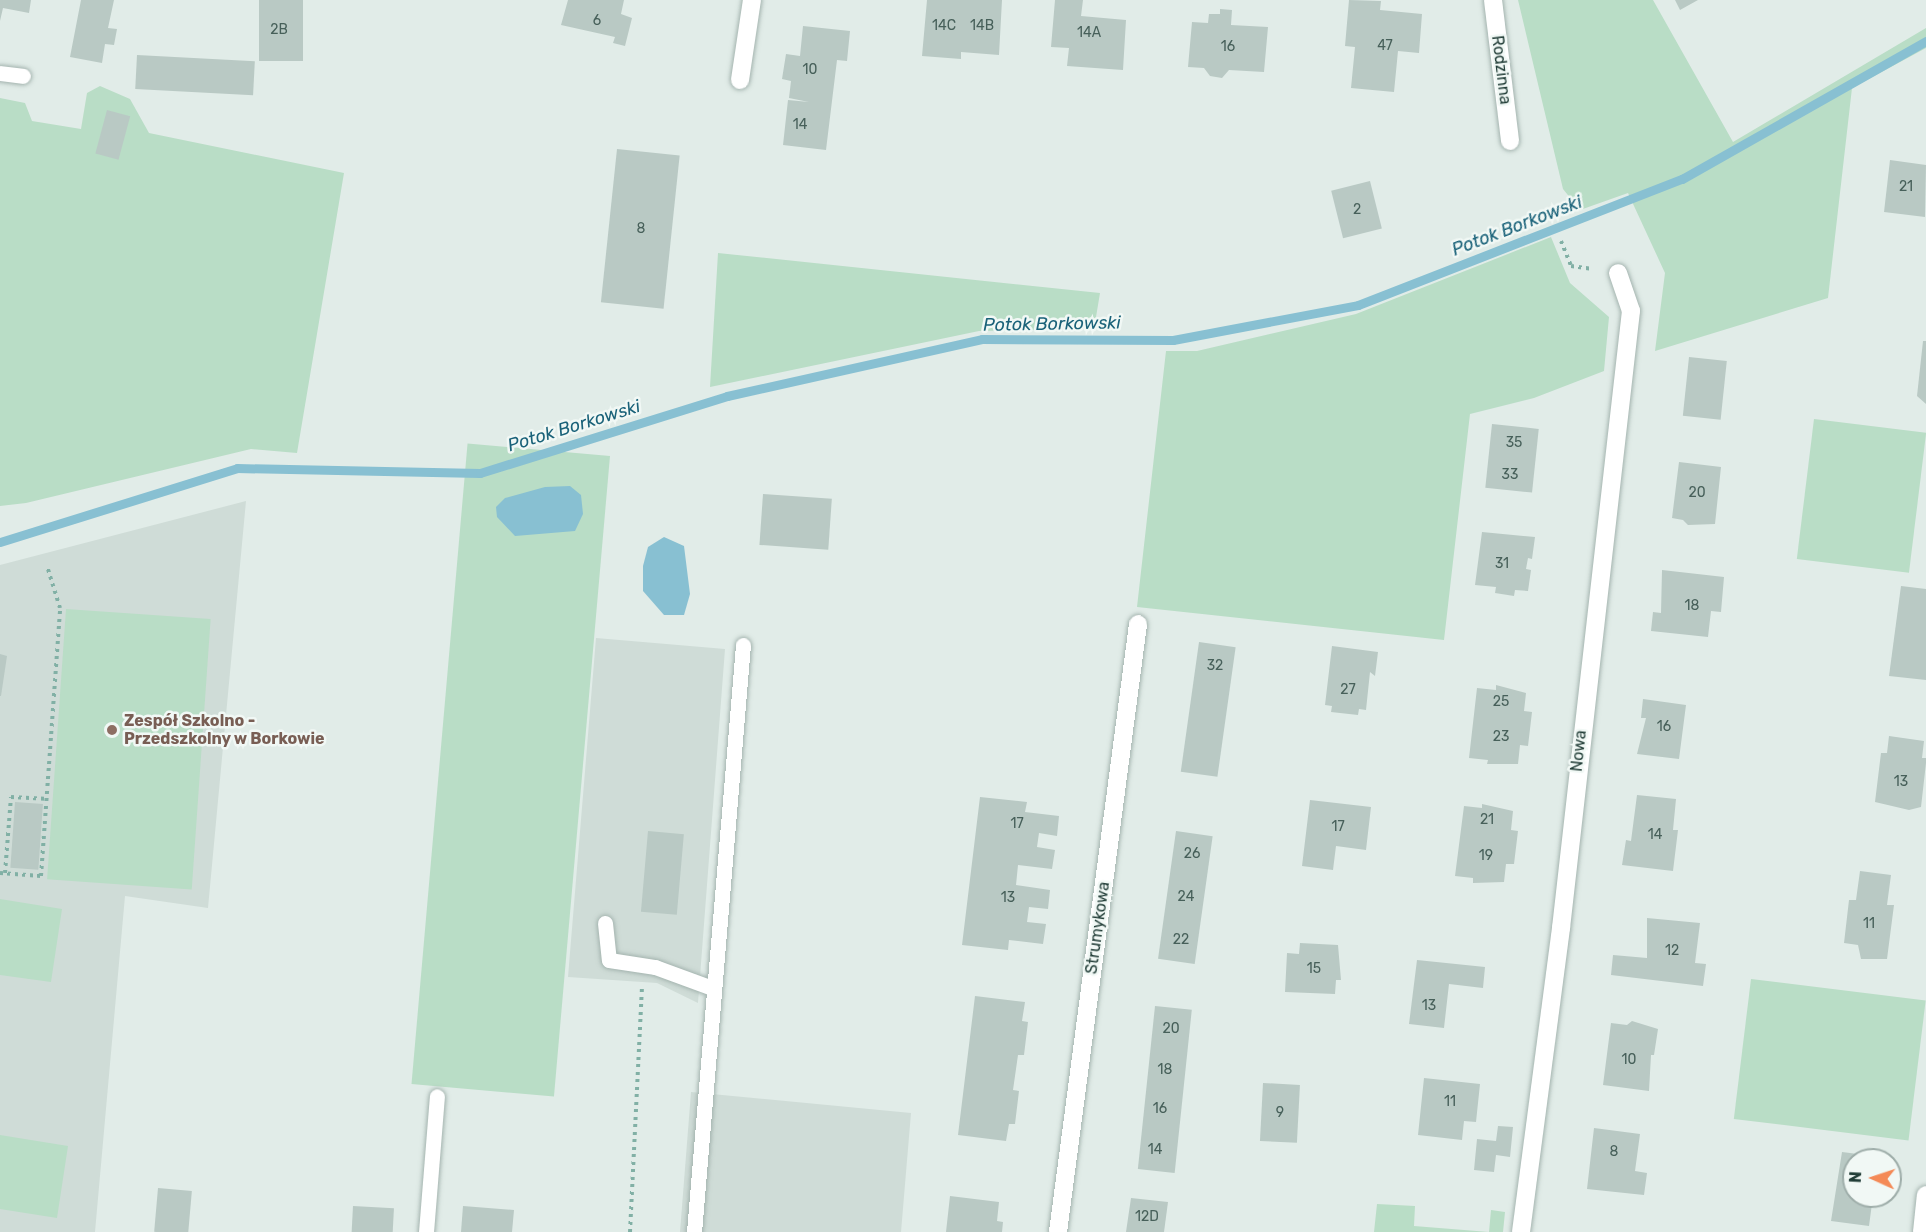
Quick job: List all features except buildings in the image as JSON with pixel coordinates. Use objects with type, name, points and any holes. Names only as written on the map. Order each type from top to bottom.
[{"type":"street","points":[[740,80],[752,0]]},
{"type":"street","name":"Rodzinna","points":[[1492,0],[1510,141]]},
{"type":"street","name":"Nowa","points":[[1521,1232],[1631,311],[1618,273]]},
{"type":"street","name":"Strumykowa","points":[[1058,1232],[1138,624]]},
{"type":"street","points":[[1922,1232],[1926,1195]]},
{"type":"lane","points":[[0,73],[23,76]]},
{"type":"lane","points":[[694,1232],[712,988],[743,645]]},
{"type":"lane","points":[[605,923],[609,960],[643,965],[712,988]]},
{"type":"lane","points":[[426,1232],[436,1096]]},
{"type":"path","points":[[1561,241],[1571,266],[1618,273]]},
{"type":"path","points":[[45,800],[11,797],[2,873],[41,876],[60,608],[47,566]]},
{"type":"path","points":[[630,1232],[643,965]]},
{"type":"shaded area","name":"Zespół Szkolno - Przedszkolny w Borkowie","points":[[246,501],[208,908],[125,896],[95,1232],[0,1232],[0,565]]},
{"type":"shaded area","points":[[596,638],[725,649],[698,1003],[657,983],[568,977]]},
{"type":"shaded area","points":[[691,1092],[911,1113],[901,1232],[680,1232]]},
{"type":"green space","points":[[1518,0],[1653,0],[1733,142],[1926,28],[1926,48],[1852,88],[1828,298],[1655,351],[1665,273],[1628,193],[1580,210],[1563,189]]},
{"type":"green space","points":[[100,86],[130,99],[149,133],[344,173],[297,453],[251,449],[26,503],[0,506],[0,98],[25,103],[32,121],[81,129],[87,93]]},
{"type":"green space","points":[[1551,237],[1570,283],[1609,317],[1604,371],[1534,398],[1470,414],[1444,640],[1137,607],[1166,351],[1197,351],[1356,314]]},
{"type":"green space","points":[[718,253],[1100,293],[1094,329],[979,331],[710,387]]},
{"type":"green space","points":[[1814,419],[1926,433],[1909,573],[1797,559]]},
{"type":"green space","points":[[468,444],[610,456],[554,1097],[412,1084]]},
{"type":"green space","points":[[66,609],[211,619],[192,889],[47,879]]},
{"type":"green space","points":[[0,899],[62,909],[51,982],[0,975]]},
{"type":"green space","points":[[1751,979],[1926,1000],[1909,1140],[1734,1119]]},
{"type":"green space","points":[[0,1135],[68,1146],[57,1218],[0,1209]]},
{"type":"green space","points":[[1377,1204],[1415,1206],[1414,1226],[1489,1232],[1374,1232]]},
{"type":"green space","points":[[1491,1210],[1505,1212],[1503,1232],[1489,1232]]},
{"type":"water","points":[[570,486],[581,495],[583,514],[575,531],[515,536],[497,517],[496,507],[505,498],[545,487]]},
{"type":"water","points":[[664,537],[684,546],[690,594],[684,615],[664,615],[643,591],[643,566],[648,547]]},
{"type":"waterway","name":"Potok Borkowski","points":[[0,542],[237,468],[480,473],[727,396],[982,339],[1173,340],[1358,305],[1682,179],[1926,41]]},
{"type":"place","name":"Zespół Szkolno - Przedszkolny w Borkowie","points":[[112,730]]}]
